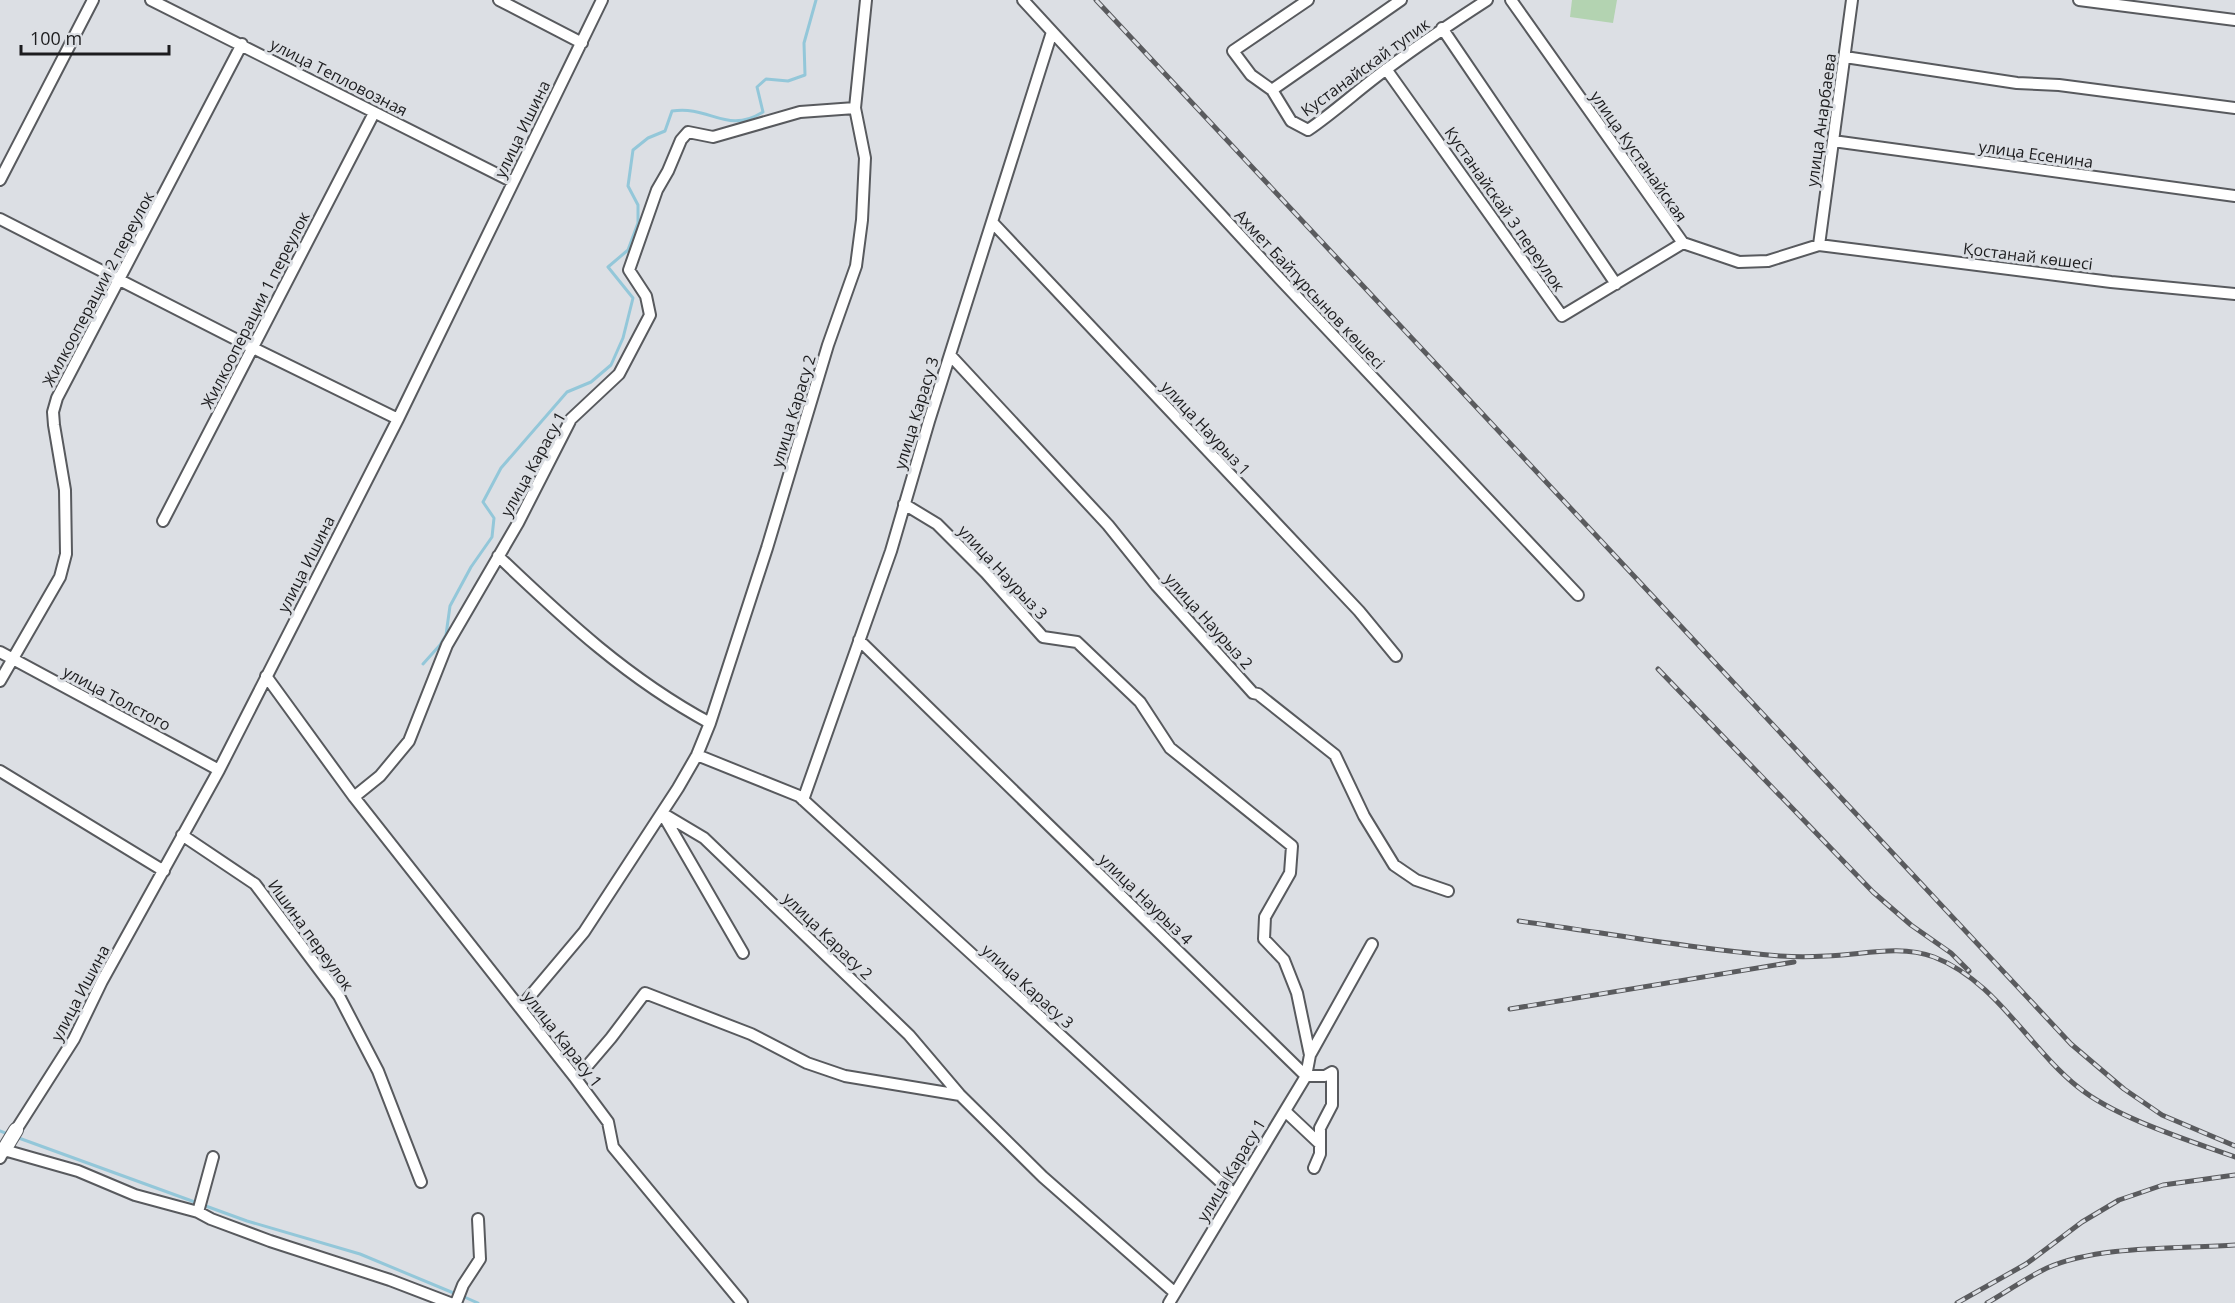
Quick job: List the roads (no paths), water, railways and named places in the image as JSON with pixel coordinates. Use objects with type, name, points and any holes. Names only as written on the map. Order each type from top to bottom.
[{"type":"street","points":[[0,180],[93,0]]},
{"type":"street","name":"улица Тепловозная","points":[[151,0],[513,182]]},
{"type":"street","points":[[499,0],[582,43]]},
{"type":"street","name":"улица Ишина","points":[[16,1130],[74,1039],[102,981],[219,770],[398,419],[602,0]]},
{"type":"street","name":"улица Карасу 2","points":[[520,1008],[584,932],[697,755],[710,723],[767,548],[828,345],[856,266],[862,220],[865,158],[855,108],[866,0]]},
{"type":"street","name":"Ахмет Байтұрсынов көшесі","points":[[1023,0],[1288,288],[1578,596]]},
{"type":"street","name":"Кустанайскай тупик","points":[[1308,0],[1233,51],[1251,75],[1272,90],[1291,121],[1308,130],[1442,28],[1487,0]]},
{"type":"street","name":"Кустанайскай тупик","points":[[1272,90],[1401,0]]},
{"type":"street","name":"улица Кустанайская","points":[[1511,0],[1683,243],[1739,262],[1768,261],[1818,245]]},
{"type":"street","name":"улица Анарбаева","points":[[1818,245],[1852,0]]},
{"type":"street","points":[[2079,0],[2235,20]]},
{"type":"street","points":[[1442,28],[1616,284]]},
{"type":"street","name":"улица Карасу 3","points":[[803,800],[891,551],[1052,32]]},
{"type":"street","name":"Жилкооперации 2 переулок","points":[[0,681],[60,577],[66,554],[65,490],[53,412],[57,398],[242,44]]},
{"type":"street","points":[[1845,57],[2017,83],[2059,85],[2235,108]]},
{"type":"street","name":"Кустанайскай 3 переулок","points":[[1386,69],[1562,316],[1683,243]]},
{"type":"street","name":"улица Карасу 1","points":[[354,797],[380,776],[409,741],[447,645],[518,523],[571,419],[619,374],[650,315],[646,297],[629,270],[657,190],[681,140],[688,132],[713,137],[800,112],[855,108]]},
{"type":"street","name":"Жилкооперации 1 переулок","points":[[163,521],[374,113]]},
{"type":"street","name":"улица Есенина","points":[[1833,141],[2235,196]]},
{"type":"street","points":[[0,219],[398,419]]},
{"type":"street","name":"улица Наурыз 1","points":[[992,222],[1359,611],[1396,657]]},
{"type":"street","name":"Қостанай көшесі","points":[[1818,245],[2111,282],[2235,294]]},
{"type":"street","name":"улица Наурыз 2","points":[[950,355],[1108,525],[1158,586],[1253,693],[1258,694],[1335,755],[1364,816],[1394,865],[1416,880],[1448,891]]},
{"type":"street","name":"улица Наурыз 3","points":[[904,504],[937,524],[986,573],[1043,637],[1077,642],[1140,702],[1170,748],[1292,846],[1290,873],[1265,917],[1264,939],[1284,960],[1297,993],[1310,1055]]},
{"type":"street","points":[[498,556],[561,616],[623,668],[671,702],[710,723]]},
{"type":"street","name":"улица Наурыз 4","points":[[859,640],[1306,1076]]},
{"type":"street","name":"улица Толстого","points":[[0,652],[219,770]]},
{"type":"street","name":"улица Карасу 1","points":[[266,676],[354,797],[608,1122],[613,1147],[742,1303]]},
{"type":"street","name":"улица Карасу 3","points":[[697,755],[799,796],[1234,1194]]},
{"type":"street","points":[[0,771],[164,871]]},
{"type":"street","points":[[662,813],[743,953]]},
{"type":"street","name":"улица Карасу 2","points":[[662,813],[704,838],[909,1035],[960,1095],[1043,1178],[1174,1292]]},
{"type":"street","name":"Ишина переулок","points":[[182,836],[255,884],[339,996],[378,1071],[421,1182]]},
{"type":"street","points":[[1314,1168],[1320,1154],[1320,1128],[1332,1105],[1332,1072],[1325,1076],[1306,1076],[1310,1055],[1372,944]]},
{"type":"street","points":[[576,1079],[645,993],[751,1034],[807,1064],[845,1076],[960,1095]]},
{"type":"street","name":"улица Карасу 1","points":[[1169,1303],[1306,1076]]},
{"type":"street","points":[[1285,1111],[1320,1143]]},
{"type":"street","points":[[16,1130],[2,1154],[78,1171],[135,1195],[198,1212],[270,1241],[454,1302],[480,1259],[478,1219]]},
{"type":"street","points":[[198,1212],[213,1157]]},
{"type":"waterway","points":[[423,664],[446,635],[450,606],[471,567],[492,537],[494,518],[483,502],[501,468],[567,392],[591,382],[611,365],[623,338],[633,298],[608,267],[628,250],[638,223],[638,205],[628,186],[633,150],[648,138],[665,131],[672,111],[685,110],[739,121],[763,112],[757,87],[766,79],[788,81],[805,75],[804,43],[816,0]]},
{"type":"waterway","points":[[0,1131],[10,1135]]},
{"type":"waterway","points":[[16,1137],[247,1221],[360,1254],[456,1294]]},
{"type":"waterway","points":[[462,1296],[478,1303]]},
{"type":"railway","points":[[1096,0],[2071,1044],[2124,1089],[2162,1115],[2235,1146]]},
{"type":"railway","points":[[1658,669],[1873,892],[1911,925],[1951,953],[1969,971]]},
{"type":"railway","points":[[1519,921],[1682,945],[1780,956],[1907,951],[1934,957],[1956,968],[1976,982],[1994,998],[2060,1071],[2094,1098],[2112,1109],[2153,1127],[2235,1157]]},
{"type":"railway","points":[[1510,1009],[1794,962]]},
{"type":"railway","points":[[1957,1303],[2026,1264],[2082,1222],[2119,1200],[2163,1185],[2235,1175]]},
{"type":"railway","points":[[1987,1303],[2047,1268],[2090,1255],[2139,1249],[2235,1245]]}]
